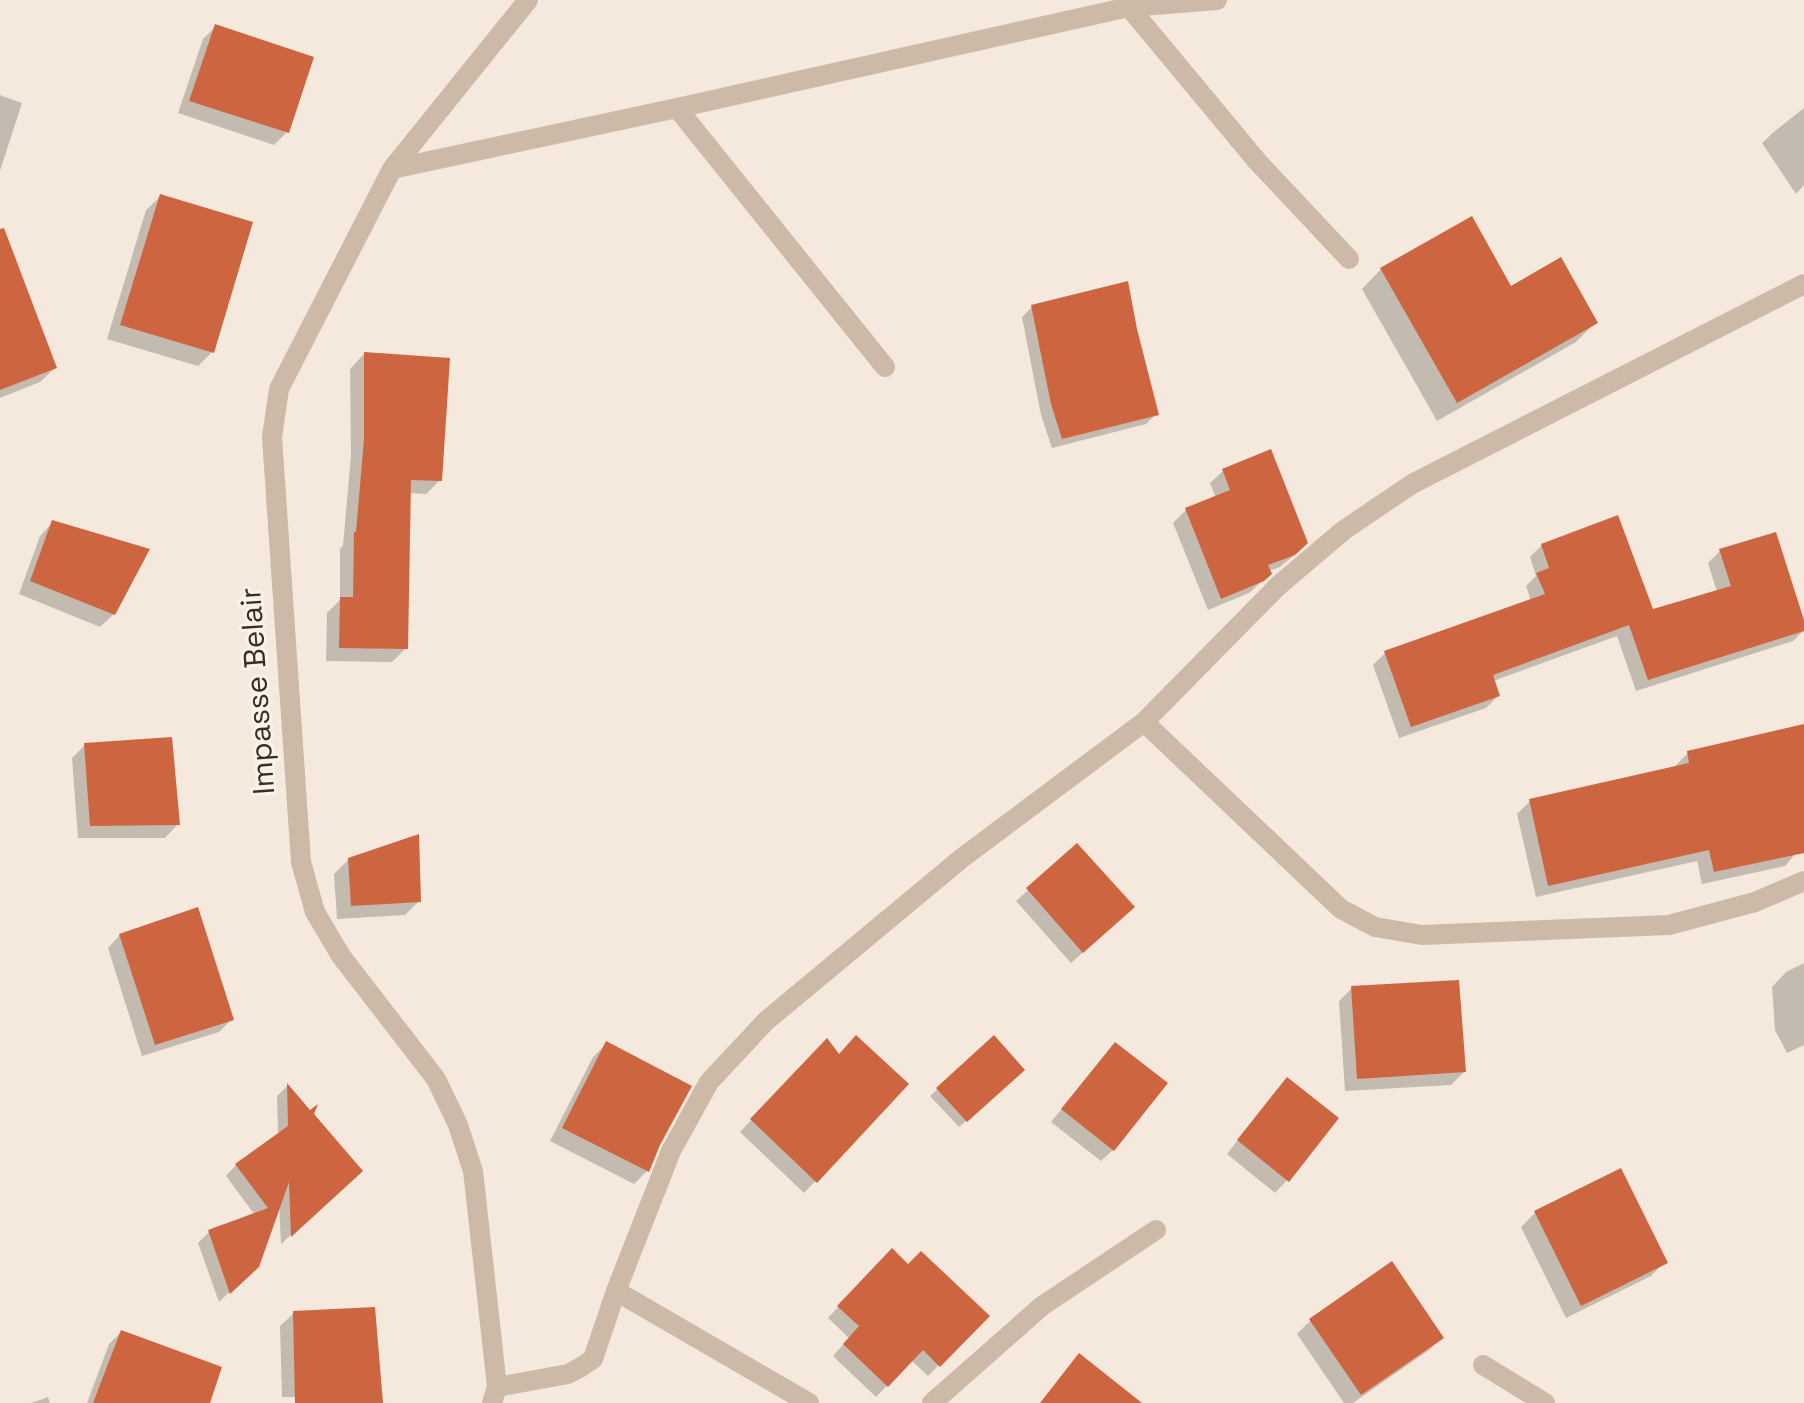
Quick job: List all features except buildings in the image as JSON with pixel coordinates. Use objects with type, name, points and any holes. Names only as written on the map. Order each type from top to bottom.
[{"type":"street","name":"Impasse Belair","points":[[494,1395],[473,1171],[458,1125],[436,1079],[341,956],[315,912],[301,862],[272,437],[279,389],[392,169],[528,0]]},
{"type":"street","points":[[392,169],[1129,7],[1217,0]]},
{"type":"street","points":[[1129,7],[1257,161],[1349,259]]},
{"type":"street","points":[[677,108],[885,367]]},
{"type":"street","points":[[494,1395],[568,1374],[593,1359],[671,1151],[709,1082],[766,1021],[962,858],[1144,722],[1289,577],[1344,530],[1412,484],[1804,284]]},
{"type":"street","points":[[1144,722],[1341,909],[1375,927],[1422,935],[1669,925],[1755,902],[1804,881]]},
{"type":"street","points":[[932,1403],[1042,1306],[1156,1230]]},
{"type":"street","points":[[616,1291],[809,1403]]},
{"type":"street","points":[[1483,1365],[1545,1403]]}]
